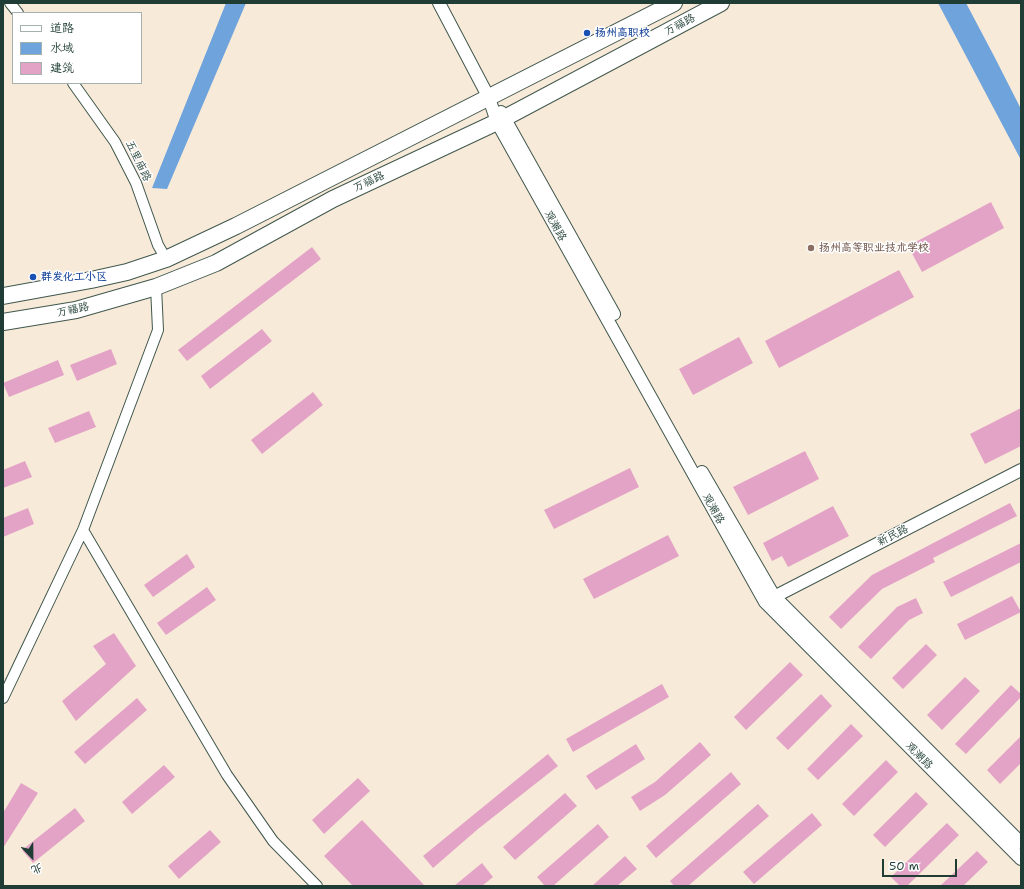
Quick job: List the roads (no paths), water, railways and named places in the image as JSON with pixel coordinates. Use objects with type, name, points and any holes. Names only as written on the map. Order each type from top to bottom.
[{"type":"main road","name":"万福路","points":[[3,296],[127,272],[166,259],[236,226],[674,3]]},
{"type":"main road","name":"万福路","points":[[3,322],[76,310],[156,288],[216,262],[334,199],[501,120],[721,3]]},
{"type":"street","points":[[10,3],[17,12]]},
{"type":"street","name":"观潮路","points":[[439,3],[501,120],[769,599],[1021,859]]},
{"type":"street","name":"五里庙路","points":[[74,84],[115,142],[136,183],[158,245],[166,259]]},
{"type":"street","points":[[3,698],[83,530],[158,330],[156,288]]},
{"type":"street","name":"新民路","points":[[769,599],[1021,470]]},
{"type":"street","points":[[83,530],[227,775],[273,841],[317,886]]},
{"type":"street","name":"观潮路","points":[[769,599],[1021,843]]},
{"type":"water","points":[[226,3],[246,3],[167,189],[152,188]]},
{"type":"water","points":[[938,3],[966,3],[1021,109],[1021,160]]},
{"type":"place","name":"扬州高职校","points":[[587,33]]},
{"type":"place","name":"扬州高等职业技术学校","points":[[811,248]]},
{"type":"place","name":"群发化工小区","points":[[33,277]]}]
